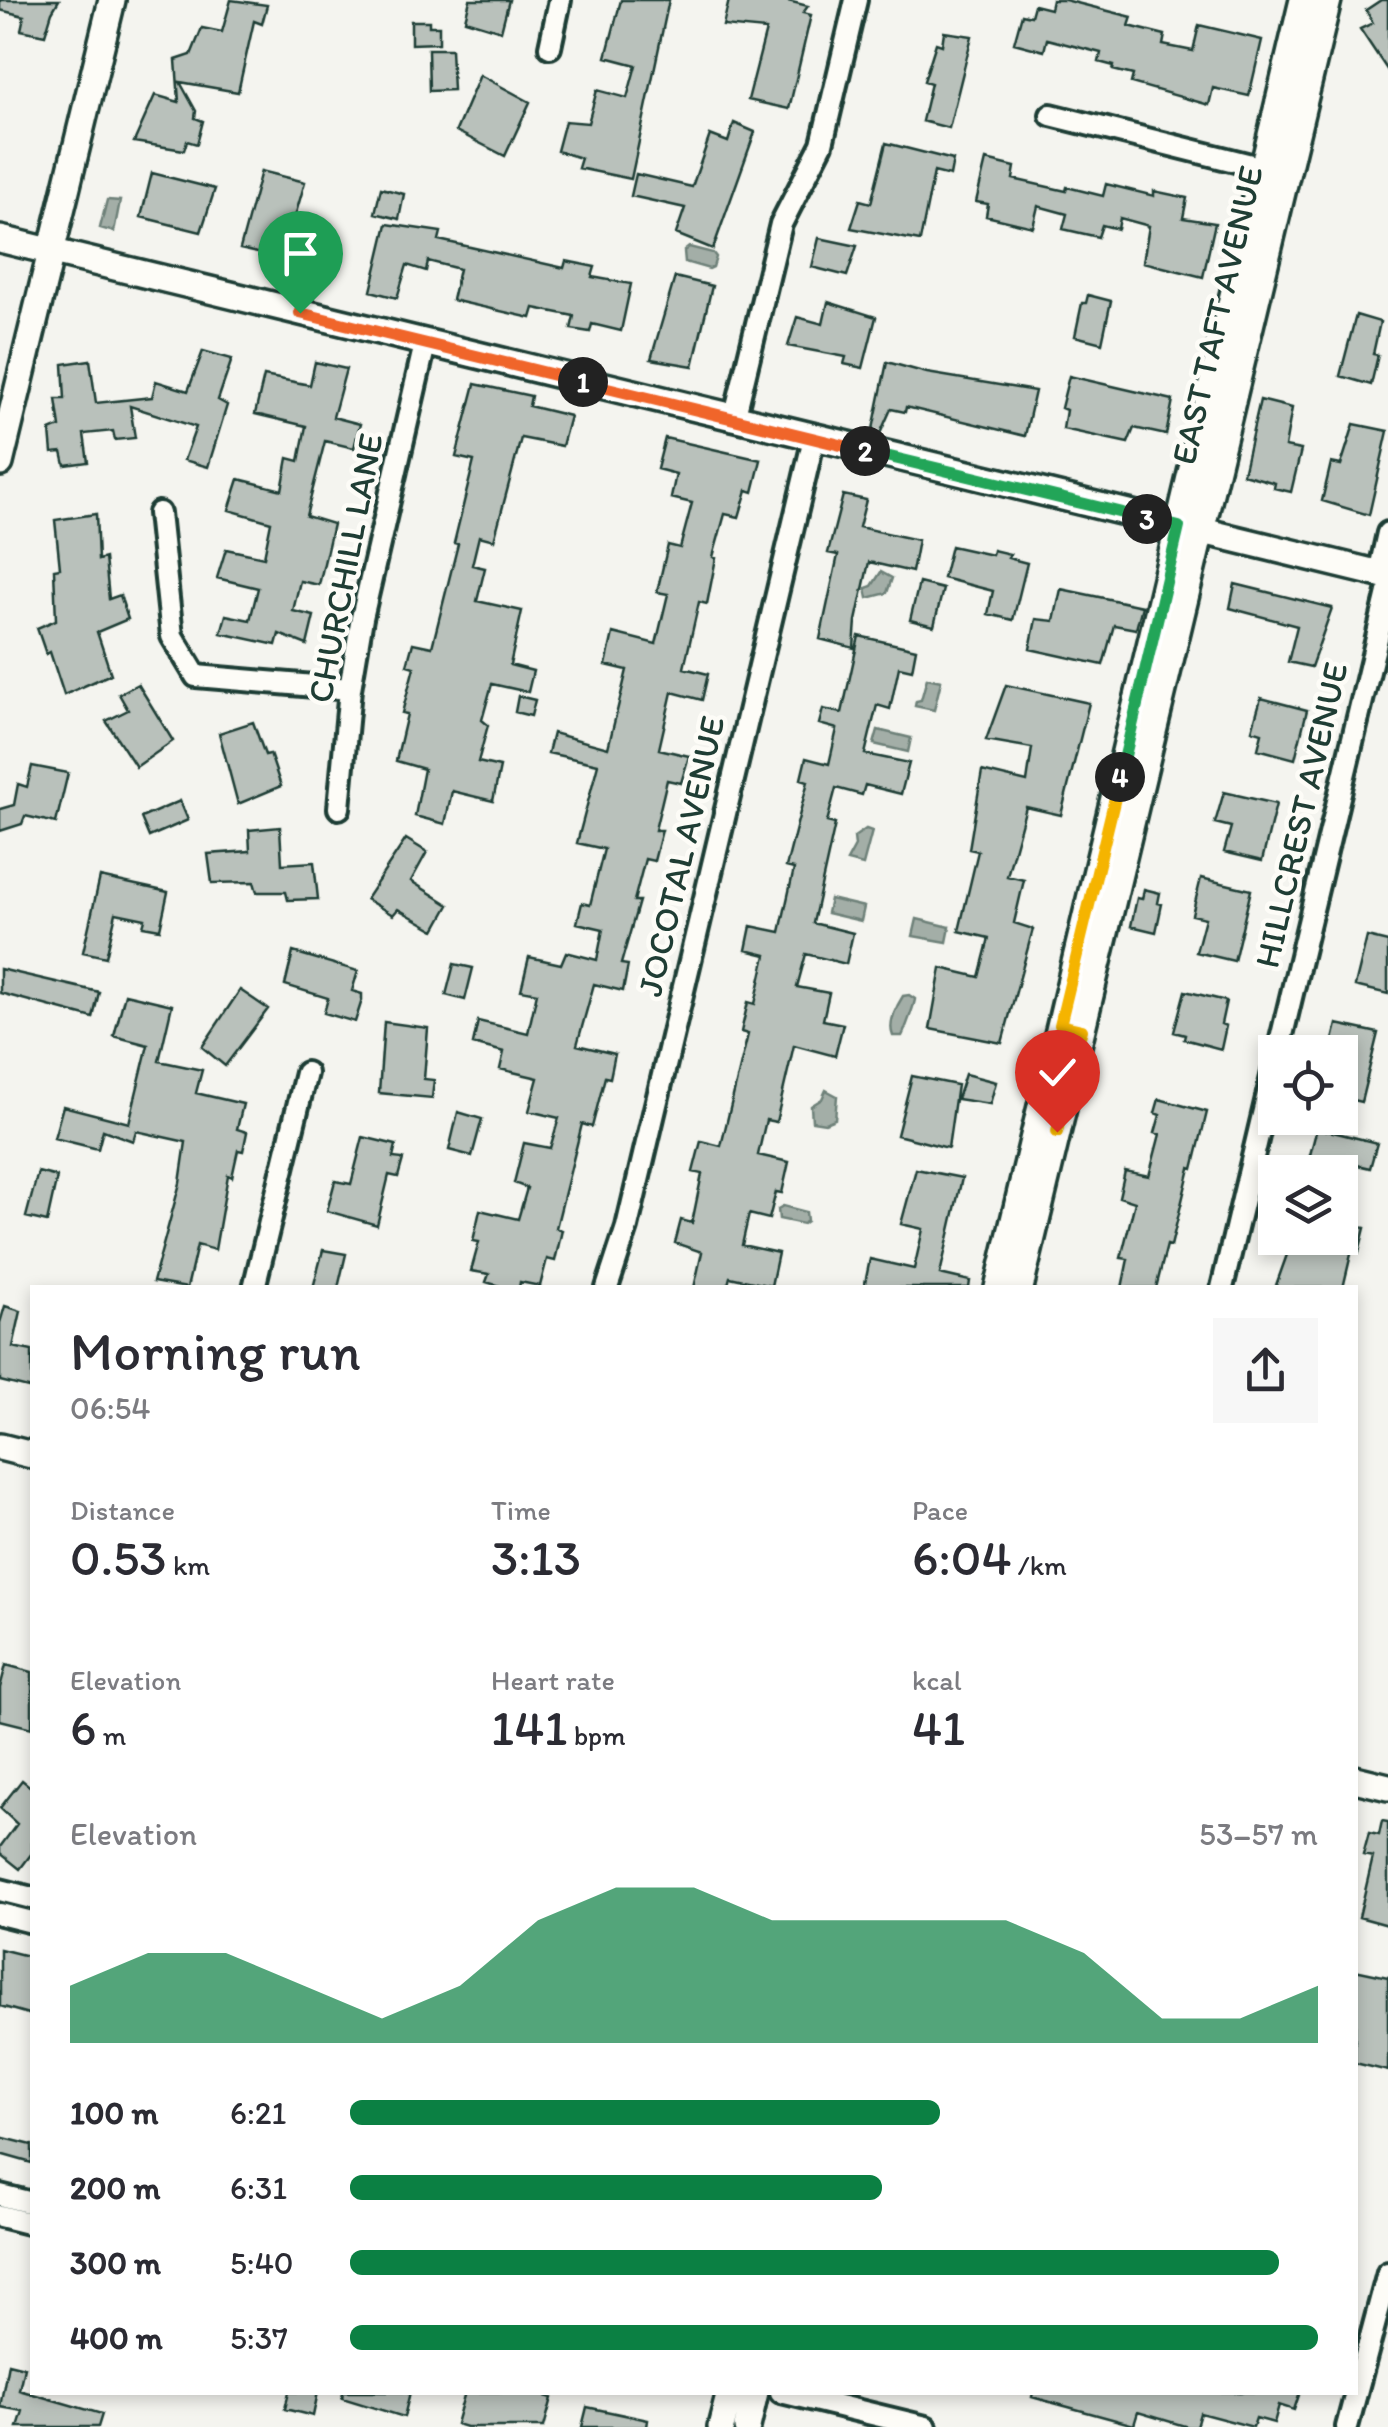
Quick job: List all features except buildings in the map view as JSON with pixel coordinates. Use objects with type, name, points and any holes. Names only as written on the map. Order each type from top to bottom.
[{"type":"street","points":[[0,463],[112,0]]},
{"type":"street","points":[[550,47],[560,0]]},
{"type":"street","points":[[734,419],[781,224],[822,144],[856,0]]},
{"type":"street","name":"EAST TAFT AVENUE","points":[[1275,172],[1303,0]]},
{"type":"street","name":"EAST TAFT AVENUE","points":[[999,1285],[1022,1232],[1275,172],[1328,0]]},
{"type":"street","points":[[1051,115],[1275,172]]},
{"type":"street","points":[[0,239],[1385,581]]},
{"type":"street","name":"CHURCHILL LANE","points":[[339,808],[350,688],[362,618],[425,344]]},
{"type":"street","name":"JOCOTAL AVENUE","points":[[608,1285],[631,1208],[814,438]]},
{"type":"street","points":[[159,513],[172,636],[196,676],[350,688]]},
{"type":"street","name":"HILLCREST AVENUE","points":[[1282,1035],[1385,581],[1388,533]]},
{"type":"street","points":[[255,1285],[306,1074]]},
{"type":"street","points":[[1223,1285],[1258,1135]]},
{"type":"street","name":"EAST TAFT AVENUE","points":[[1020,1285],[1022,1232]]},
{"type":"street","points":[[0,1447],[30,1454]]},
{"type":"street","points":[[1358,1780],[1388,1787]]},
{"type":"street","points":[[0,1890],[30,1898]]},
{"type":"street","points":[[0,1914],[30,1922]]},
{"type":"street","points":[[0,2195],[30,2202]]},
{"type":"street","points":[[0,2216],[30,2224]]},
{"type":"street","points":[[1358,2393],[1382,2325],[1388,2273]]},
{"type":"street","points":[[722,2427],[729,2395]]},
{"type":"street","points":[[746,2427],[754,2395]]},
{"type":"street","points":[[793,2395],[926,2427]]},
{"type":"street","points":[[1346,2427],[1357,2395]]},
{"type":"shaded area","points":[[107,200],[120,201],[114,232],[100,228]]},
{"type":"shaded area","points":[[689,247],[713,253],[713,267],[685,262],[684,251]]},
{"type":"shaded area","points":[[881,572],[892,578],[887,593],[868,598],[866,588],[872,586]]},
{"type":"shaded area","points":[[927,678],[941,681],[934,710],[915,706],[921,700]]},
{"type":"shaded area","points":[[878,730],[911,738],[908,752],[874,744]]},
{"type":"shaded area","points":[[866,829],[872,831],[863,865],[847,861],[855,846],[854,837]]},
{"type":"shaded area","points":[[830,899],[864,907],[861,921],[827,913]]},
{"type":"shaded area","points":[[917,919],[950,927],[947,942],[913,936]]},
{"type":"shaded area","points":[[903,996],[915,999],[905,1030],[902,1036],[893,1036],[895,1010]]},
{"type":"shaded area","points":[[826,1090],[837,1096],[835,1119],[825,1123],[812,1121],[811,1106],[822,1099]]},
{"type":"shaded area","points":[[783,1206],[806,1212],[807,1221],[803,1224],[779,1219],[778,1209]]},
{"type":"route","points":[[300,313],[1179,527],[1060,1025],[1082,1030],[1057,1132]]}]
